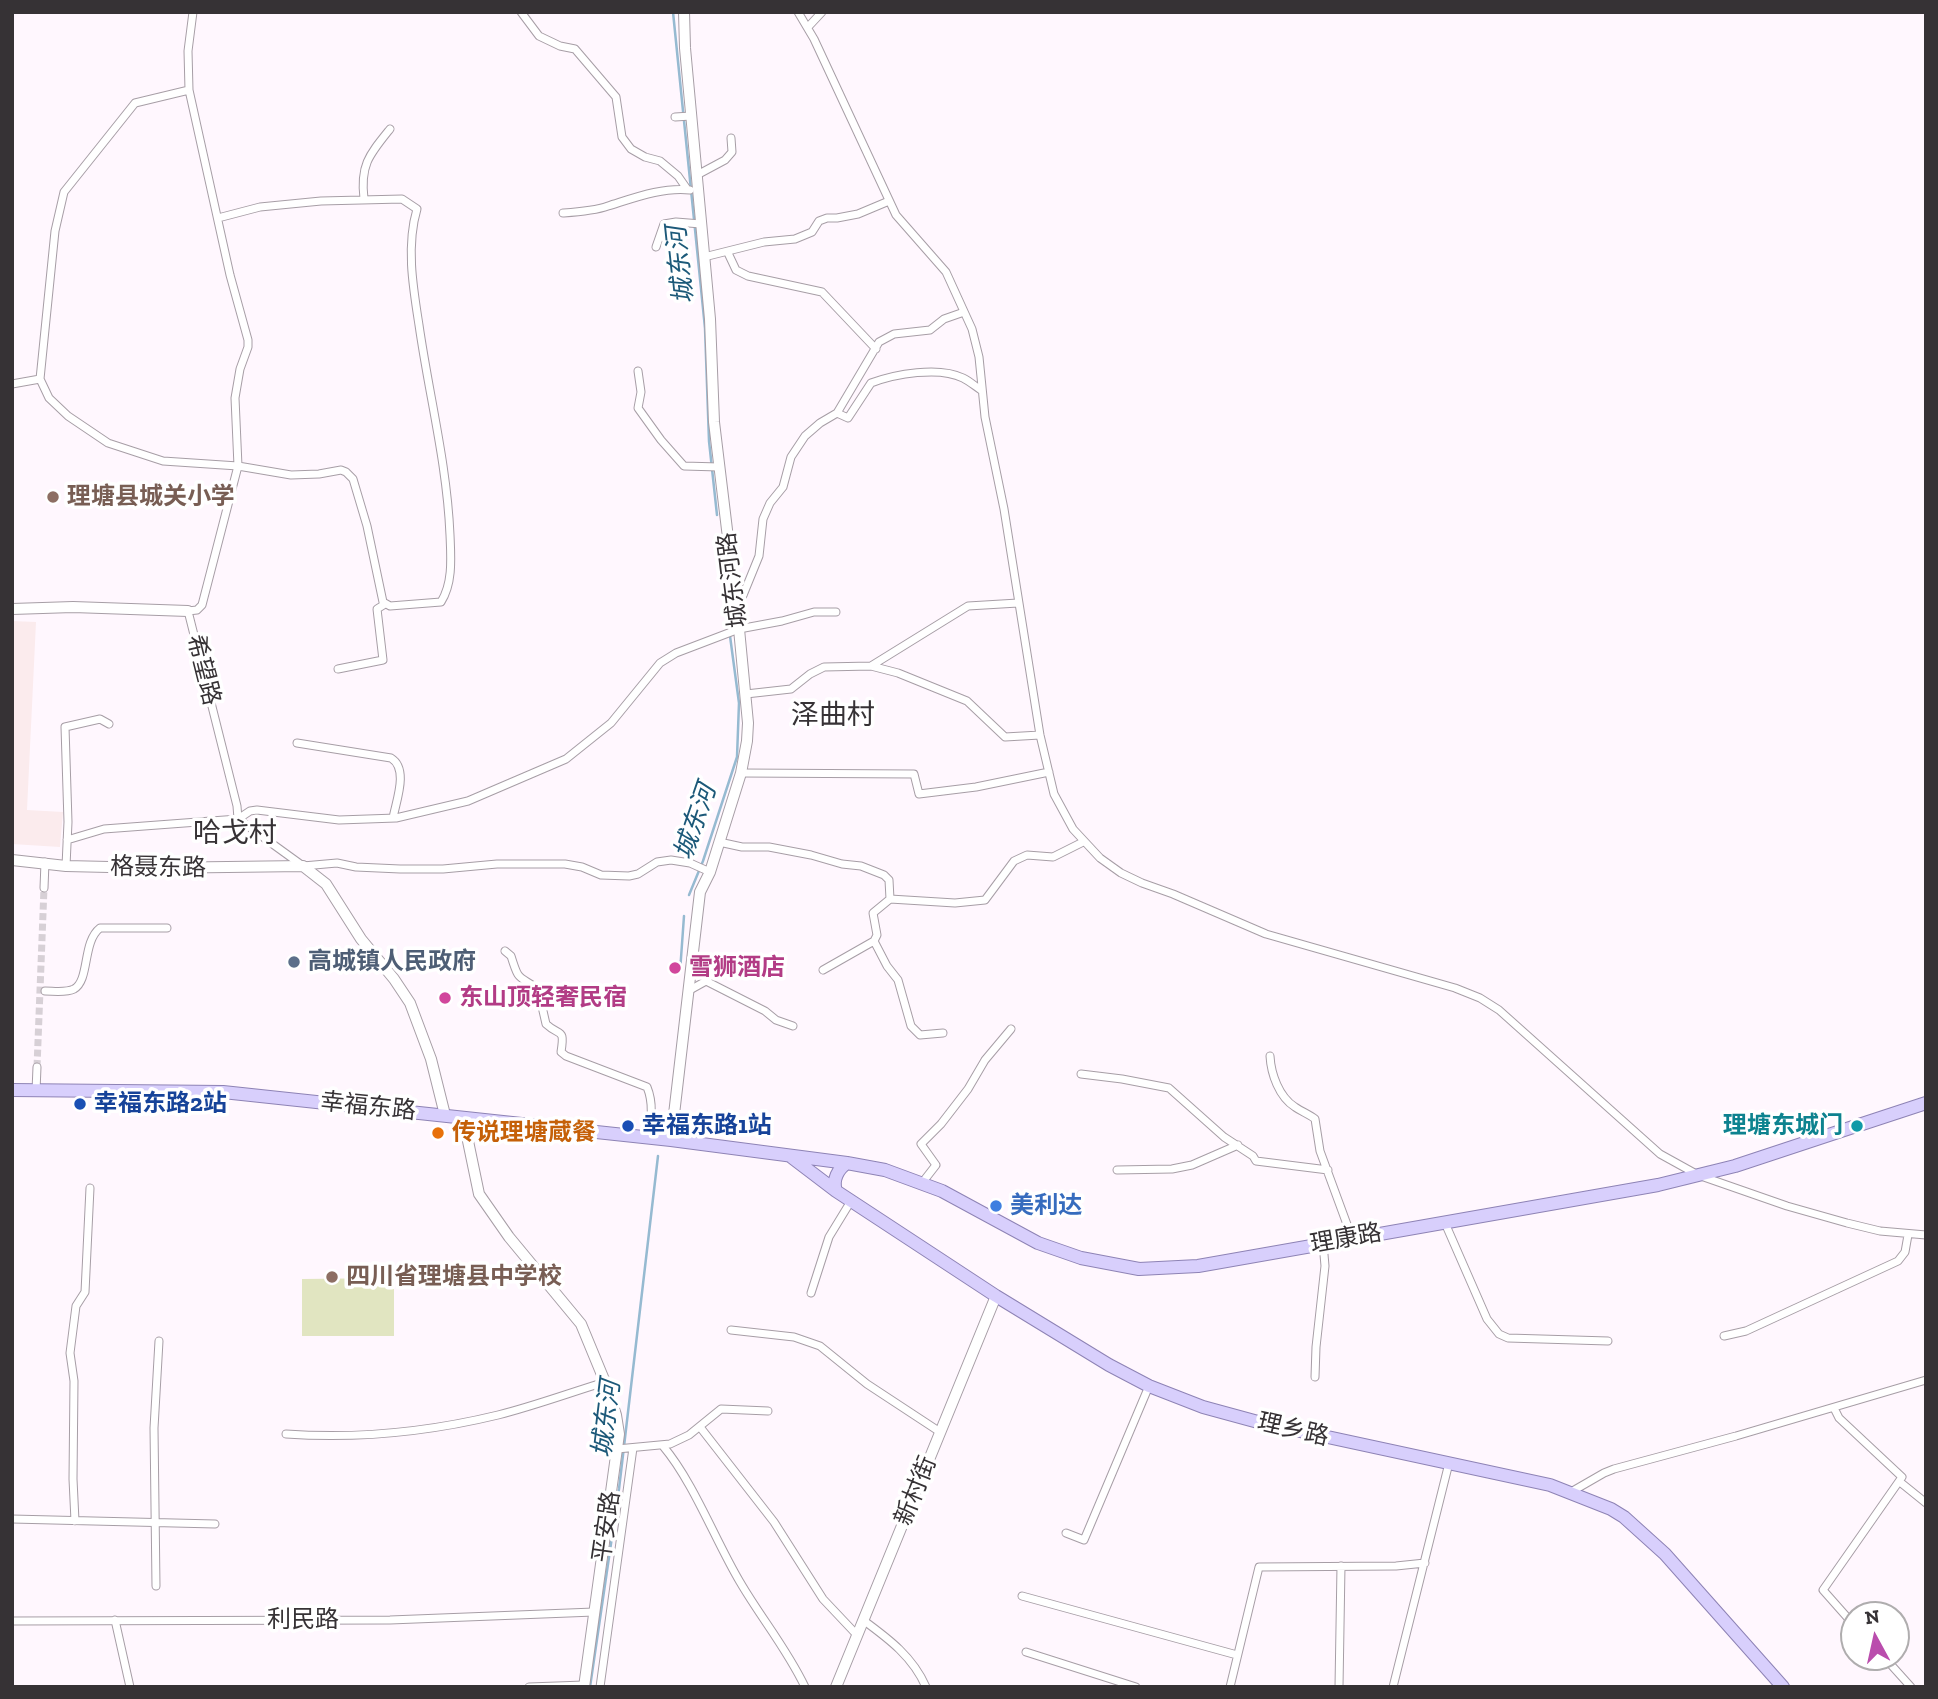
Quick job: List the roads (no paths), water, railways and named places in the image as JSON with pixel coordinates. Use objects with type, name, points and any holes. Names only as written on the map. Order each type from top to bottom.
[{"type":"main road","name":"幸福东路","points":[[12,1090],[223,1093],[671,1140],[847,1163]]},
{"type":"main road","name":"理康路","points":[[847,1163],[885,1170],[953,1196],[1038,1243],[1081,1258],[1139,1269],[1175,1268],[1658,1185],[1735,1166],[1926,1103]]},
{"type":"main road","name":"理乡路","points":[[790,1156],[836,1191],[996,1296],[1109,1365],[1149,1386],[1230,1415],[1518,1476],[1571,1492],[1611,1509],[1663,1553],[1783,1687]]},
{"type":"main road","points":[[836,1191],[835,1180],[839,1170],[847,1163]]},
{"type":"street","points":[[188,611],[197,610],[202,605],[239,466],[235,398],[240,369],[248,348],[189,90],[188,51],[194,12]]},
{"type":"street","points":[[521,12],[539,36],[575,50],[616,97],[622,137],[631,149],[660,161],[693,190]]},
{"type":"street","name":"城东河路","points":[[671,1140],[701,891],[719,842],[747,741],[746,694],[714,422],[710,319],[704,257],[695,223],[693,190],[697,176],[684,12]]},
{"type":"street","points":[[798,12],[808,27],[896,215],[946,272],[972,328],[979,356],[981,390],[1004,509],[1040,735],[1058,804],[1083,842],[1121,873],[1231,920],[1304,946],[1455,988],[1480,998],[1499,1010],[1660,1154],[1698,1175],[1798,1209],[1880,1231],[1926,1235]]},
{"type":"street","points":[[808,27],[822,12]]},
{"type":"street","points":[[189,90],[135,103],[64,192],[55,231],[40,379],[49,398],[68,416],[108,443],[163,461],[239,466],[291,475],[341,470],[350,475],[367,526],[385,604]]},
{"type":"street","points":[[675,117],[691,116]]},
{"type":"street","points":[[364,199],[362,176],[366,161],[390,129]]},
{"type":"street","points":[[697,176],[725,160],[732,152],[731,138]]},
{"type":"street","points":[[564,213],[606,207],[643,195],[693,190]]},
{"type":"street","points":[[218,218],[282,204],[364,199],[402,199],[417,209],[412,242],[415,297],[444,477],[450,527],[450,576],[441,602],[423,605],[385,604],[377,609],[383,660],[338,669]]},
{"type":"street","points":[[704,257],[764,242],[795,239],[811,232],[818,221],[858,214],[889,201]]},
{"type":"street","points":[[656,247],[664,224],[695,223]]},
{"type":"street","points":[[728,253],[736,270],[748,276],[822,292],[876,349]]},
{"type":"street","points":[[737,610],[759,555],[762,519],[783,487],[791,457],[805,436],[837,413],[879,342],[894,334],[930,330],[944,319],[964,312]]},
{"type":"street","points":[[638,371],[641,393],[638,408],[661,440],[684,466],[719,467]]},
{"type":"street","points":[[837,413],[848,418],[871,383],[911,373],[935,372],[961,376],[981,390]]},
{"type":"street","points":[[12,384],[40,379]]},
{"type":"street","points":[[871,666],[968,606],[1018,603]]},
{"type":"street","name":"希望路","points":[[12,609],[73,607],[188,611],[238,819]]},
{"type":"street","points":[[67,840],[104,829],[238,819],[257,810],[339,820],[393,818],[468,801],[566,759],[611,723],[660,663],[676,653],[737,630],[814,612],[836,612]]},
{"type":"street","points":[[746,694],[791,689],[824,667],[871,666],[898,673],[967,701],[1005,737],[1040,735]]},
{"type":"street","points":[[66,866],[65,727],[100,719],[109,724]]},
{"type":"street","points":[[297,743],[396,761],[401,773],[393,818]]},
{"type":"street","points":[[740,773],[914,774],[919,794],[976,787],[1049,772]]},
{"type":"street","points":[[238,819],[326,884],[361,939],[400,986],[410,1003],[431,1059],[445,1115]]},
{"type":"street","points":[[719,842],[742,847],[769,847],[861,866],[889,880],[890,899]]},
{"type":"street","points":[[823,970],[874,941],[877,935],[873,913],[890,899],[955,903],[985,900],[1014,861],[1027,855],[1054,857],[1083,842]]},
{"type":"street","name":"格聂东路","points":[[12,860],[66,866],[184,869],[303,866]]},
{"type":"street","points":[[303,866],[337,863],[356,867],[443,869],[497,864],[565,864],[601,875],[629,876],[663,860],[678,861],[707,871]]},
{"type":"street","points":[[44,888],[46,862]]},
{"type":"street","points":[[45,991],[71,990],[78,985],[91,939],[100,928],[167,928]]},
{"type":"street","points":[[874,941],[901,987],[913,1029],[920,1035],[943,1033]]},
{"type":"street","points":[[505,951],[511,956],[515,972],[520,979],[538,989],[546,1024],[560,1031],[563,1038],[561,1052],[647,1087],[652,1114],[648,1138]]},
{"type":"street","points":[[687,991],[706,981],[765,1011],[776,1020],[793,1026]]},
{"type":"street","points":[[922,1184],[936,1166],[921,1144],[941,1124],[968,1089],[985,1060],[1012,1029]]},
{"type":"street","points":[[1270,1056],[1271,1072],[1285,1098],[1315,1119],[1320,1151],[1352,1238]]},
{"type":"street","points":[[36,1091],[37,1067]]},
{"type":"street","points":[[1081,1074],[1169,1087],[1224,1137],[1256,1161],[1328,1170]]},
{"type":"street","name":"平安路","points":[[463,1117],[483,1200],[509,1237],[575,1314],[587,1334],[617,1419],[624,1449],[594,1612],[584,1686]]},
{"type":"street","points":[[1117,1170],[1172,1170],[1192,1165],[1238,1145]]},
{"type":"street","points":[[75,1521],[72,1479],[74,1381],[70,1353],[76,1306],[85,1292],[90,1188]]},
{"type":"street","points":[[811,1293],[830,1237],[851,1201]]},
{"type":"street","points":[[1445,1223],[1488,1320],[1499,1334],[1508,1338],[1608,1340]]},
{"type":"street","points":[[1724,1336],[1746,1331],[1898,1261],[1905,1252],[1908,1235]]},
{"type":"street","points":[[1315,1377],[1325,1266],[1323,1243]]},
{"type":"street","name":"新村街","points":[[836,1687],[996,1296]]},
{"type":"street","points":[[732,1330],[794,1337],[820,1346],[867,1384],[940,1432]]},
{"type":"street","points":[[156,1586],[154,1428],[159,1341]]},
{"type":"street","points":[[1571,1492],[1614,1469],[1926,1380]]},
{"type":"street","points":[[286,1434],[335,1438],[422,1430],[499,1415],[605,1382]]},
{"type":"street","points":[[1066,1534],[1084,1540],[1149,1386]]},
{"type":"street","points":[[1834,1408],[1839,1418],[1901,1473],[1902,1477],[1823,1590],[1840,1609]]},
{"type":"street","points":[[600,1687],[624,1449],[663,1446],[678,1440],[700,1427],[721,1409],[768,1411]]},
{"type":"street","points":[[700,1427],[774,1522],[823,1599],[858,1635]]},
{"type":"street","points":[[663,1446],[740,1583],[792,1658],[805,1687]]},
{"type":"street","points":[[1393,1687],[1449,1463]]},
{"type":"street","points":[[1900,1482],[1926,1503]]},
{"type":"street","points":[[12,1519],[215,1524]]},
{"type":"street","points":[[1230,1687],[1259,1567],[1425,1563]]},
{"type":"street","points":[[1339,1687],[1341,1566]]},
{"type":"street","points":[[1022,1595],[1237,1655]]},
{"type":"street","name":"利民路","points":[[12,1621],[390,1620],[594,1612]]},
{"type":"street","points":[[115,1620],[130,1687]]},
{"type":"street","points":[[863,1620],[893,1642],[910,1660],[926,1687]]},
{"type":"street","points":[[1026,1652],[1136,1687]]},
{"type":"street","points":[[1897,1671],[1911,1687]]},
{"type":"street","points":[[528,1687],[584,1686]]},
{"type":"waterway","name":"城东河","points":[[673,12],[705,328],[709,441],[717,515]]},
{"type":"waterway","name":"城东河","points":[[720,539],[729,626]]},
{"type":"waterway","name":"城东河","points":[[689,895],[737,757],[739,703],[730,636]]},
{"type":"waterway","name":"城东河","points":[[680,972],[684,916]]},
{"type":"waterway","name":"城东河","points":[[590,1687],[619,1489],[658,1156]]},
{"type":"tunnel","points":[[37,1067],[44,888]]},
{"type":"place","name":"理塘县城关小学","points":[[53,497]]},
{"type":"place","name":"高城镇人民政府","points":[[294,962]]},
{"type":"place","name":"雪狮酒店","points":[[675,968]]},
{"type":"place","name":"东山顶轻奢民宿","points":[[445,998]]},
{"type":"place","name":"幸福东路2站","points":[[80,1104]]},
{"type":"place","name":"幸福东路1站","points":[[628,1126]]},
{"type":"place","name":"理塘东城门","points":[[1857,1126]]},
{"type":"place","name":"传说理塘蔵餐","points":[[438,1133]]},
{"type":"place","name":"美利达","points":[[996,1206]]},
{"type":"place","name":"四川省理塘县中学校","points":[[332,1277]]},
{"type":"district","name":"泽曲村","points":[[833,716]]},
{"type":"district","name":"哈戈村","points":[[235,834]]}]
